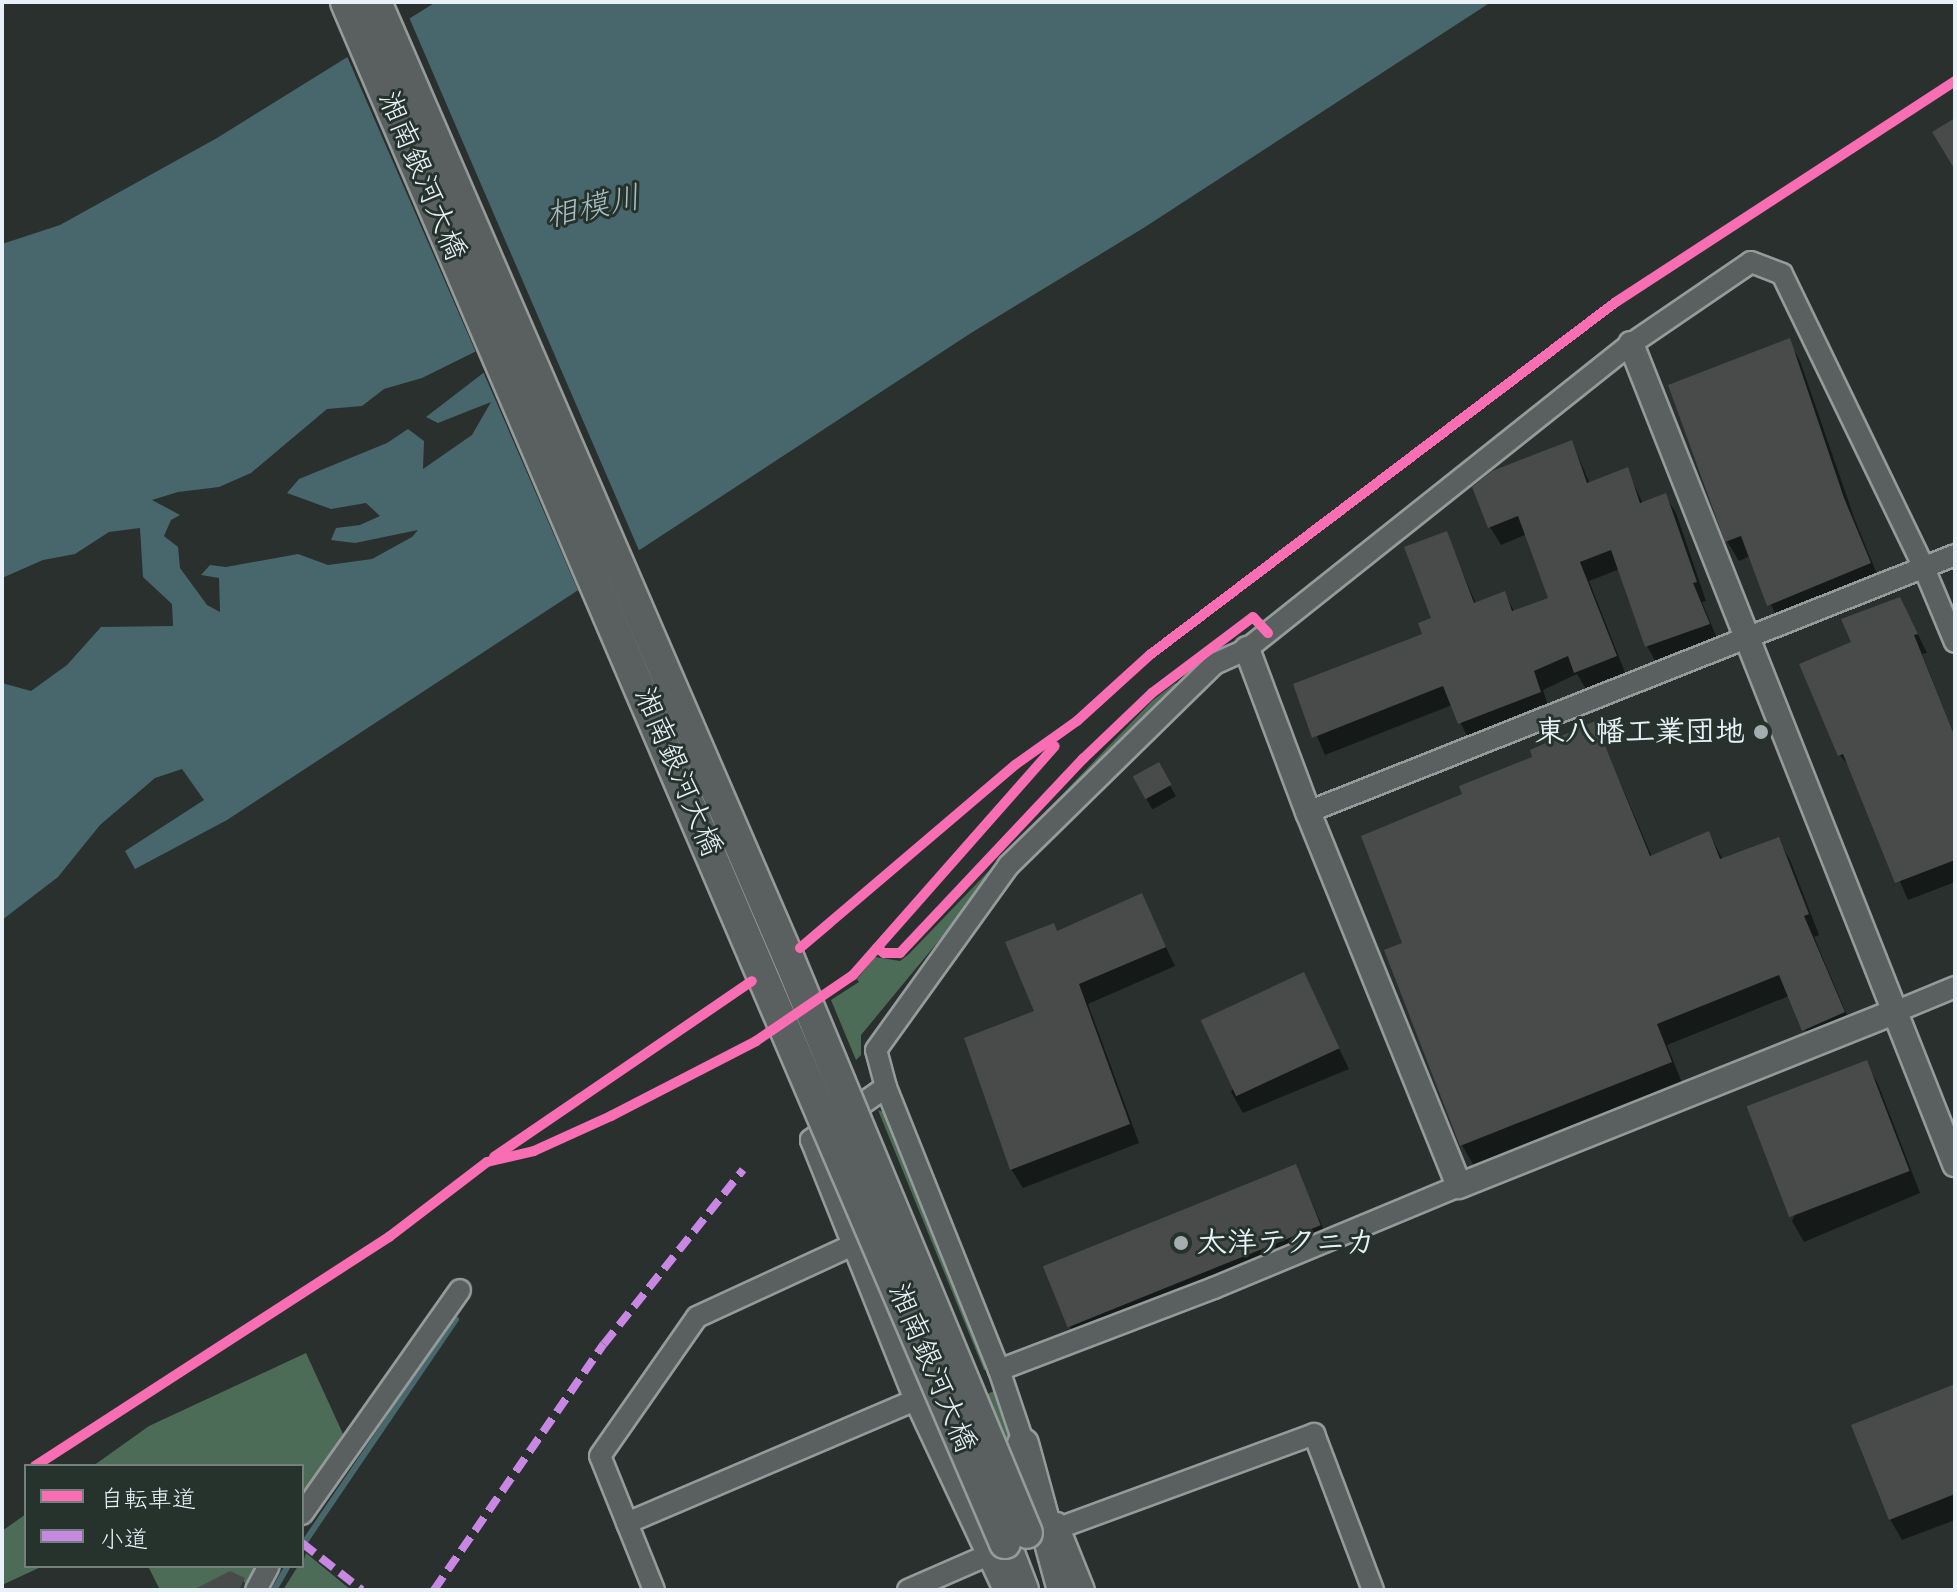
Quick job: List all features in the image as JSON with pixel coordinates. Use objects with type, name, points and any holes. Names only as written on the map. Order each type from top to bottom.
[{"type":"main road","name":"湘南銀河大橋","points":[[346,2],[1006,1544]]},
{"type":"main road","name":"湘南銀河大橋","points":[[376,2],[789,959],[1006,1544]]},
{"type":"main road","points":[[1023,1444],[1063,1590]]},
{"type":"main road","points":[[1006,1544],[1023,1590]]},
{"type":"main road","points":[[1006,1544],[1051,1590]]},
{"type":"street","points":[[1084,1590],[1023,1444],[999,1370],[886,1087],[876,1050],[1008,866],[1214,664],[1247,649],[1631,344],[1751,262],[1782,274],[1924,568],[1955,642]]},
{"type":"street","points":[[1631,344],[1955,1164]]},
{"type":"street","points":[[1308,812],[1955,555]]},
{"type":"street","points":[[1247,649],[1308,812],[1459,1186]]},
{"type":"street","points":[[999,1370],[1214,1288],[1955,987]]},
{"type":"street","points":[[886,1087],[811,1140],[915,1400],[1006,1544],[1004,1590]]},
{"type":"street","points":[[654,1590],[600,1456],[697,1317],[853,1245]]},
{"type":"street","points":[[304,1511],[460,1290]]},
{"type":"street","points":[[627,1523],[915,1400]]},
{"type":"street","points":[[1059,1528],[1314,1434],[1371,1589]]},
{"type":"street","points":[[908,1590],[1006,1544]]},
{"type":"street","points":[[256,1590],[268,1568]]},
{"type":"green space","points":[[1175,683],[1178,686],[984,886],[861,1035],[861,1055],[856,1060],[831,1000],[859,982],[857,979],[875,957],[900,961],[909,954],[1152,701]]},
{"type":"green space","points":[[878,1110],[889,1114],[989,1369],[984,1370]]},
{"type":"green space","points":[[306,1353],[343,1434],[304,1498],[304,1464],[96,1464],[149,1426]]},
{"type":"green space","points":[[994,1391],[997,1394],[1038,1521],[985,1395]]},
{"type":"green space","points":[[24,1515],[24,1568],[39,1568],[2,1585],[2,1531]]},
{"type":"green space","points":[[306,1553],[351,1590],[283,1590],[297,1568],[304,1568]]},
{"type":"green space","points":[[149,1568],[261,1568],[247,1590],[160,1590]]},
{"type":"water","name":"相模川","points":[[436,2],[1491,2],[1145,227],[971,333],[227,820],[135,869],[125,851],[204,800],[182,769],[155,778],[100,825],[58,877],[2,920],[2,683],[31,691],[67,665],[101,627],[173,626],[172,604],[143,577],[140,528],[109,532],[75,554],[43,560],[2,578],[2,244],[60,225],[217,138]],"holes":[[[513,333],[508,354],[426,417],[438,423],[491,402],[472,435],[423,469],[424,441],[408,429],[387,443],[299,479],[287,493],[331,509],[366,503],[380,516],[360,525],[336,528],[331,540],[355,543],[418,530],[412,537],[372,559],[328,565],[298,554],[226,567],[210,565],[201,575],[219,578],[220,612],[207,605],[180,568],[178,547],[164,536],[171,520],[180,515],[152,500],[178,492],[219,487],[251,473],[327,409],[362,406],[384,389],[422,378]]]},
{"type":"pier","points":[[408,15],[641,555],[580,595],[482,369],[504,352],[508,340],[477,355],[346,54]]},
{"type":"building","points":[[1955,118],[1955,170],[1932,132]]},
{"type":"building","points":[[1790,338],[1844,498],[1871,563],[1767,606],[1741,536],[1725,542],[1668,385]]},
{"type":"building","points":[[1572,440],[1587,483],[1628,467],[1640,503],[1666,493],[1697,582],[1693,583],[1710,624],[1645,647],[1611,550],[1580,562],[1617,656],[1574,673],[1568,656],[1534,671],[1541,692],[1458,724],[1443,686],[1312,738],[1293,684],[1422,634],[1418,623],[1431,618],[1404,547],[1447,531],[1474,603],[1505,591],[1512,611],[1548,598],[1518,516],[1488,528],[1472,487],[1492,471]]},
{"type":"building","points":[[1900,597],[1918,634],[1914,635],[1955,737],[1955,860],[1895,883],[1843,754],[1838,756],[1799,664],[1851,642],[1841,619]]},
{"type":"building","points":[[1595,721],[1650,856],[1709,831],[1720,859],[1779,837],[1809,914],[1804,916],[1845,1012],[1802,1031],[1779,975],[1657,1024],[1672,1062],[1460,1146],[1384,950],[1402,943],[1361,836],[1462,794],[1459,786],[1532,757],[1530,750]]},
{"type":"building","points":[[1159,762],[1172,785],[1145,799],[1133,777]]},
{"type":"building","points":[[1142,893],[1166,947],[1079,984],[1130,1124],[1010,1170],[964,1038],[1034,1011],[1005,942],[1054,923],[1057,931]]},
{"type":"building","points":[[1304,972],[1339,1048],[1236,1096],[1201,1020]]},
{"type":"building","points":[[1867,1060],[1910,1171],[1789,1217],[1747,1106]]},
{"type":"building","name":"太洋テクニカ","points":[[1296,1164],[1321,1225],[1068,1327],[1043,1266]]},
{"type":"building","points":[[1955,1384],[1955,1494],[1889,1520],[1851,1425]]},
{"type":"building","points":[[230,1571],[245,1578],[239,1590],[193,1590]]},
{"type":"waterway","points":[[304,1543],[456,1319]]},
{"type":"waterway","points":[[274,1590],[287,1568]]},
{"type":"marked path","points":[[434,1590],[604,1344],[743,1170]]},
{"type":"marked path","points":[[304,1545],[362,1590]]},
{"type":"cycle path","points":[[800,948],[1015,765],[1077,721],[1151,654],[1616,302],[1955,81]]},
{"type":"cycle path","points":[[877,948],[884,953],[900,953],[1083,759],[1152,693],[1253,617],[1268,633]]},
{"type":"cycle path","points":[[38,1464],[389,1237],[487,1162],[534,1151],[611,1116],[756,1041],[853,975],[1055,746]]},
{"type":"cycle path","points":[[494,1157],[752,981]]},
{"type":"place","name":"東八幡工業団地","points":[[1761,732]]},
{"type":"place","name":"太洋テクニカ","points":[[1181,1243]]}]
